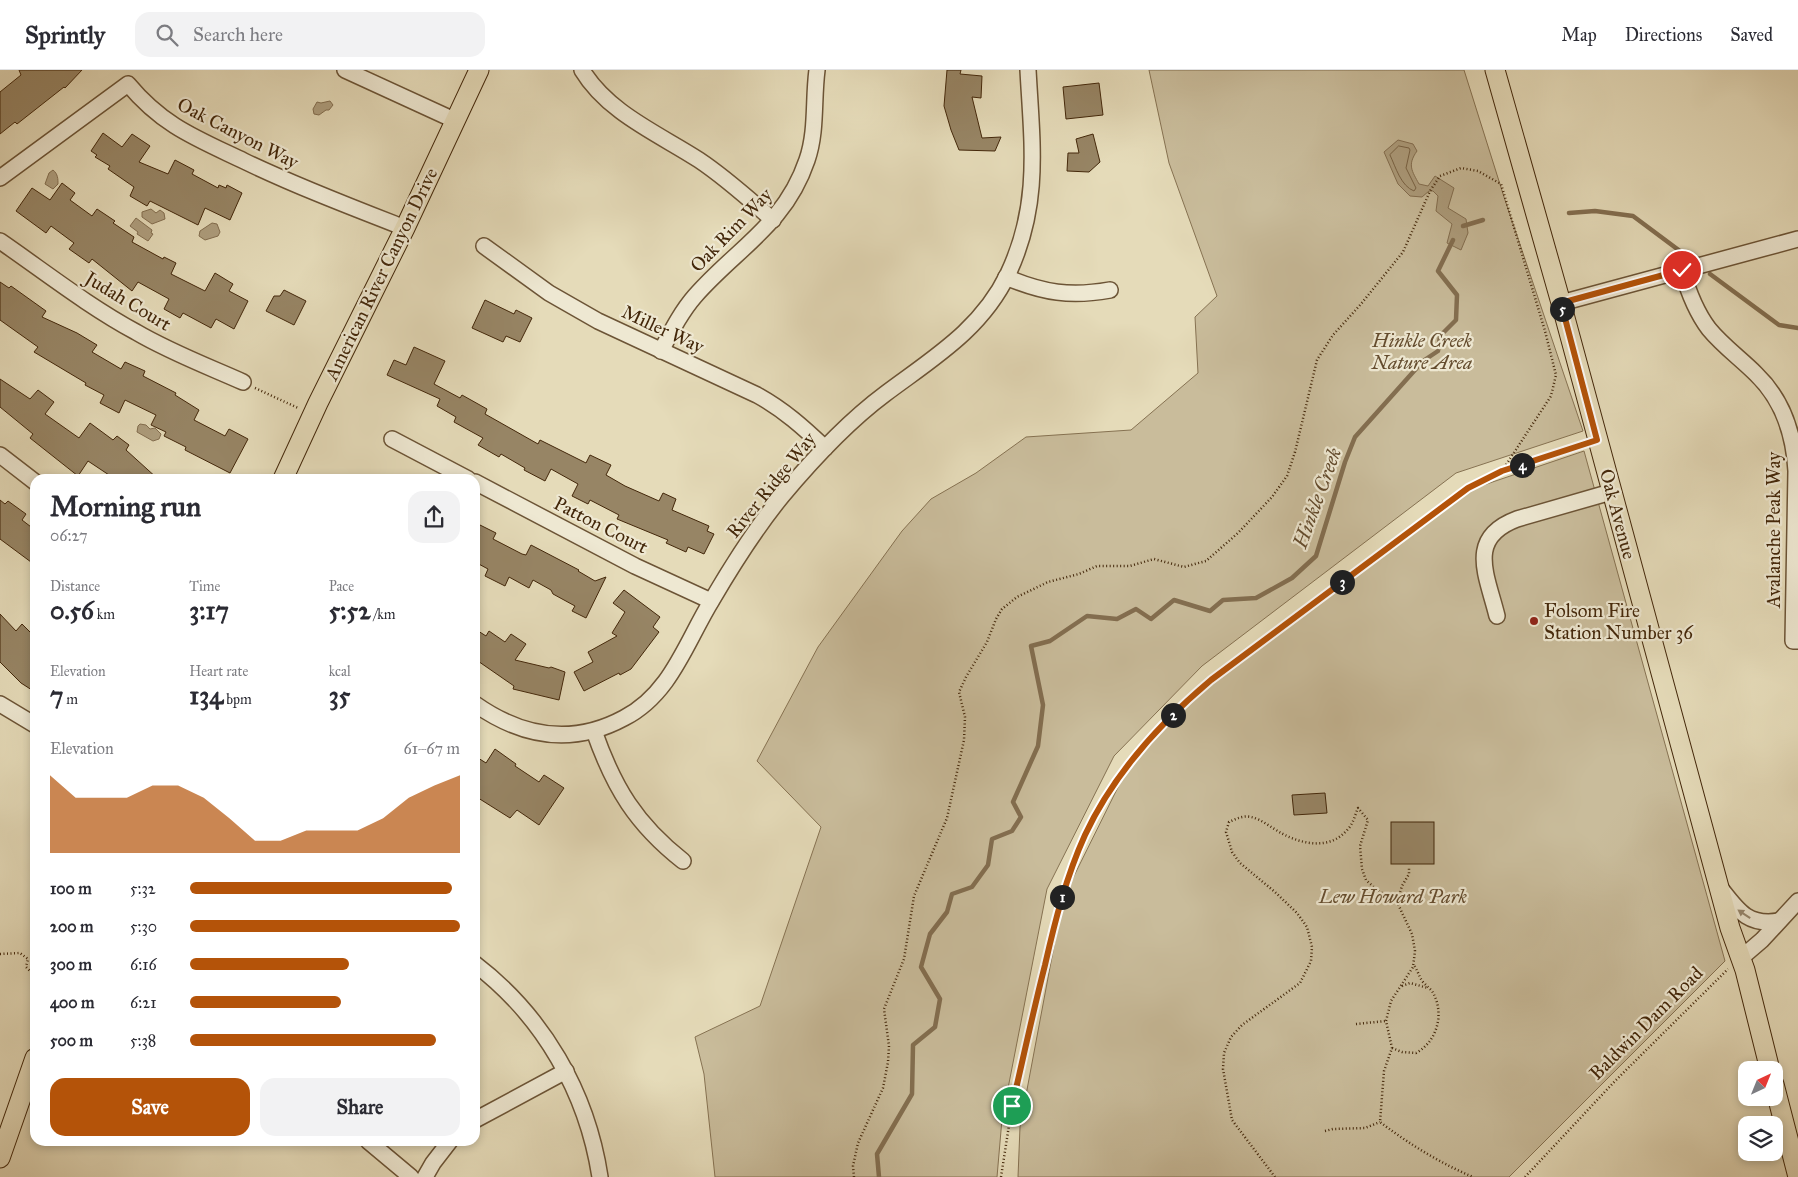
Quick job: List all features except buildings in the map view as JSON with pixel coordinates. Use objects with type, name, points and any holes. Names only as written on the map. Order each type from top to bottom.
[{"type":"main road","name":"American River Canyon Drive","points":[[285,474],[405,228],[479,70]]},
{"type":"main road","name":"Oak Avenue","points":[[1495,70],[1561,303],[1768,1061]]},
{"type":"main road","points":[[0,1158],[30,1072]]},
{"type":"main road","points":[[1780,1106],[1798,1177]]},
{"type":"street","points":[[582,70],[607,100],[625,114],[700,161],[736,188],[773,220]]},
{"type":"street","name":"Oak Rim Way","points":[[661,351],[675,323],[693,298],[773,220],[788,202],[799,182],[810,150],[814,127],[814,91],[817,70]]},
{"type":"street","name":"River Ridge Way","points":[[480,707],[504,722],[531,732],[560,735],[594,732],[624,718],[657,693],[673,672],[711,602],[770,511],[805,469],[851,422],[957,341],[989,305],[1006,277],[1024,234],[1032,186],[1028,70]]},
{"type":"street","points":[[355,72],[454,120]]},
{"type":"street","name":"Oak Canyon Way","points":[[0,178],[128,84],[143,102],[161,117],[191,136],[284,180],[405,228]]},
{"type":"street","points":[[1561,303],[1798,239]]},
{"type":"street","name":"Judah Court","points":[[0,241],[97,309],[136,332],[177,353],[243,382]]},
{"type":"street","name":"Miller Way","points":[[484,246],[549,293],[598,321],[775,405],[792,417],[825,448]]},
{"type":"street","name":"Avalanche Peak Way","points":[[1682,270],[1697,310],[1709,328],[1768,387],[1795,434],[1793,640],[1798,641]]},
{"type":"street","points":[[1006,277],[1049,292],[1090,294],[1110,290]]},
{"type":"street","points":[[392,439],[458,474]]},
{"type":"street","points":[[0,455],[30,478]]},
{"type":"street","name":"Patton Court","points":[[480,485],[635,566],[711,602]]},
{"type":"street","points":[[1497,616],[1484,559],[1486,542],[1495,530],[1517,519],[1612,492]]},
{"type":"street","points":[[0,704],[30,722]]},
{"type":"street","points":[[594,732],[606,765],[630,807],[645,826],[683,861]]},
{"type":"street","points":[[1719,886],[1736,908],[1748,917],[1766,923],[1779,921]]},
{"type":"street","points":[[1740,958],[1762,940],[1798,901]]},
{"type":"street","points":[[480,968],[512,996],[534,1022],[566,1070],[578,1095],[590,1128],[600,1177]]},
{"type":"street","points":[[480,1117],[566,1070]]},
{"type":"street","points":[[374,1146],[411,1177]]},
{"type":"street","points":[[424,1177],[432,1163],[446,1146]]},
{"type":"path","points":[[854,1177],[853,1166],[858,1143],[883,1088],[888,1062],[889,1046],[884,1008],[904,959],[914,896],[947,818],[964,740],[965,717],[959,692],[987,642],[996,619],[1002,610],[1018,597],[1048,582],[1079,574],[1097,566],[1130,566],[1154,559],[1184,567],[1206,561],[1238,533],[1272,497],[1287,476],[1295,452],[1318,360],[1333,335],[1403,252],[1430,191],[1440,176],[1461,168],[1478,171],[1501,184],[1545,330],[1556,375],[1551,396],[1502,471]]},
{"type":"path","points":[[243,382],[313,415]]},
{"type":"path","points":[[1001,1177],[1012,1106],[1060,903],[1070,872],[1086,834],[1114,785],[1165,723],[1211,680],[1468,488],[1502,471],[1597,440]]},
{"type":"path","points":[[1275,1177],[1232,1120],[1223,1069],[1224,1053],[1231,1037],[1242,1025],[1300,984],[1311,961],[1312,947],[1307,927],[1297,913],[1240,863],[1232,852],[1226,832],[1229,822],[1241,817],[1252,817],[1283,834],[1305,843],[1325,844],[1337,839],[1349,829],[1358,808],[1368,820],[1360,846],[1362,869],[1366,880],[1377,890],[1397,902],[1412,934],[1415,951],[1413,967],[1391,1001],[1386,1021],[1392,1048],[1384,1071],[1380,1122]]},
{"type":"path","points":[[1397,902],[1402,886],[1410,874],[1409,867]]},
{"type":"path","points":[[0,954],[20,953],[28,959],[26,966],[30,970]]},
{"type":"path","name":"Baldwin Dam Road","points":[[1525,1177],[1616,1081],[1740,958]]},
{"type":"path","points":[[1392,1048],[1402,1052],[1416,1053],[1424,1049],[1434,1037],[1439,1019],[1434,996],[1421,979],[1413,964]]},
{"type":"path","points":[[1401,986],[1410,983],[1429,988]]},
{"type":"path","points":[[1356,1024],[1386,1021]]},
{"type":"path","points":[[1325,1131],[1365,1128],[1380,1122]]},
{"type":"path","points":[[1380,1122],[1416,1147],[1473,1177]]},
{"type":"green space","name":"Hinkle Creek Nature Area","points":[[1149,70],[1464,70],[1504,197],[1583,431],[1456,473],[1202,666],[1114,756],[1047,889],[1002,1119],[997,1177],[715,1177],[704,1074],[695,1037],[760,1006],[821,827],[757,761],[818,647],[902,531],[931,499],[976,473],[1026,437],[1131,430],[1198,373],[1195,317],[1217,296],[1169,163]]},
{"type":"green space","name":"Lew Howard Park","points":[[1584,451],[1725,961],[1509,1177],[1018,1177],[1020,1127],[1063,898],[1129,765],[1212,679],[1463,492]]},
{"type":"water","points":[[330,101],[333,105],[329,110],[319,115],[314,114],[313,109],[317,102]]},
{"type":"water","points":[[1398,140],[1413,144],[1417,151],[1411,164],[1419,184],[1428,186],[1435,176],[1454,188],[1448,208],[1466,219],[1468,233],[1461,250],[1447,243],[1452,224],[1436,211],[1438,196],[1433,191],[1429,191],[1422,197],[1410,196],[1398,184],[1384,152]]},
{"type":"water","points":[[53,170],[57,175],[58,184],[53,189],[45,184],[49,173]]},
{"type":"water","points":[[151,209],[156,213],[160,210],[164,213],[165,219],[152,224],[142,217],[142,212]]},
{"type":"water","points":[[136,218],[152,230],[151,233],[153,234],[148,241],[137,234],[138,232],[130,226]]},
{"type":"water","points":[[212,223],[217,224],[220,232],[218,236],[205,240],[199,236],[200,231]]},
{"type":"water","points":[[140,424],[146,425],[150,429],[155,428],[161,434],[159,439],[153,441],[137,432]]},
{"type":"waterway","name":"Hinkle Creek","points":[[1569,213],[1595,211],[1633,216],[1688,257]]},
{"type":"waterway","name":"Hinkle Creek","points":[[1463,226],[1483,220]]},
{"type":"waterway","name":"Hinkle Creek","points":[[879,1177],[877,1154],[912,1094],[913,1045],[935,1027],[940,999],[921,967],[930,934],[947,912],[952,894],[972,887],[988,865],[992,839],[1012,831],[1021,817],[1013,802],[1038,746],[1043,705],[1031,646],[1050,641],[1087,616],[1117,619],[1136,609],[1151,619],[1174,600],[1210,611],[1223,600],[1256,598],[1292,578],[1316,556],[1345,462],[1355,437],[1423,361],[1438,351],[1440,336],[1456,320],[1457,295],[1438,271],[1453,240]]},
{"type":"waterway","name":"Hinkle Creek","points":[[1710,274],[1779,325],[1798,328]]},
{"type":"place","name":"Folsom Fire Station Number 36","points":[[1534,621]]},
{"type":"route","points":[[1012,1106],[1051,938],[1070,872],[1097,812],[1114,785],[1138,755],[1165,723],[1211,680],[1468,488],[1502,471],[1597,440],[1561,303],[1682,270]]}]
